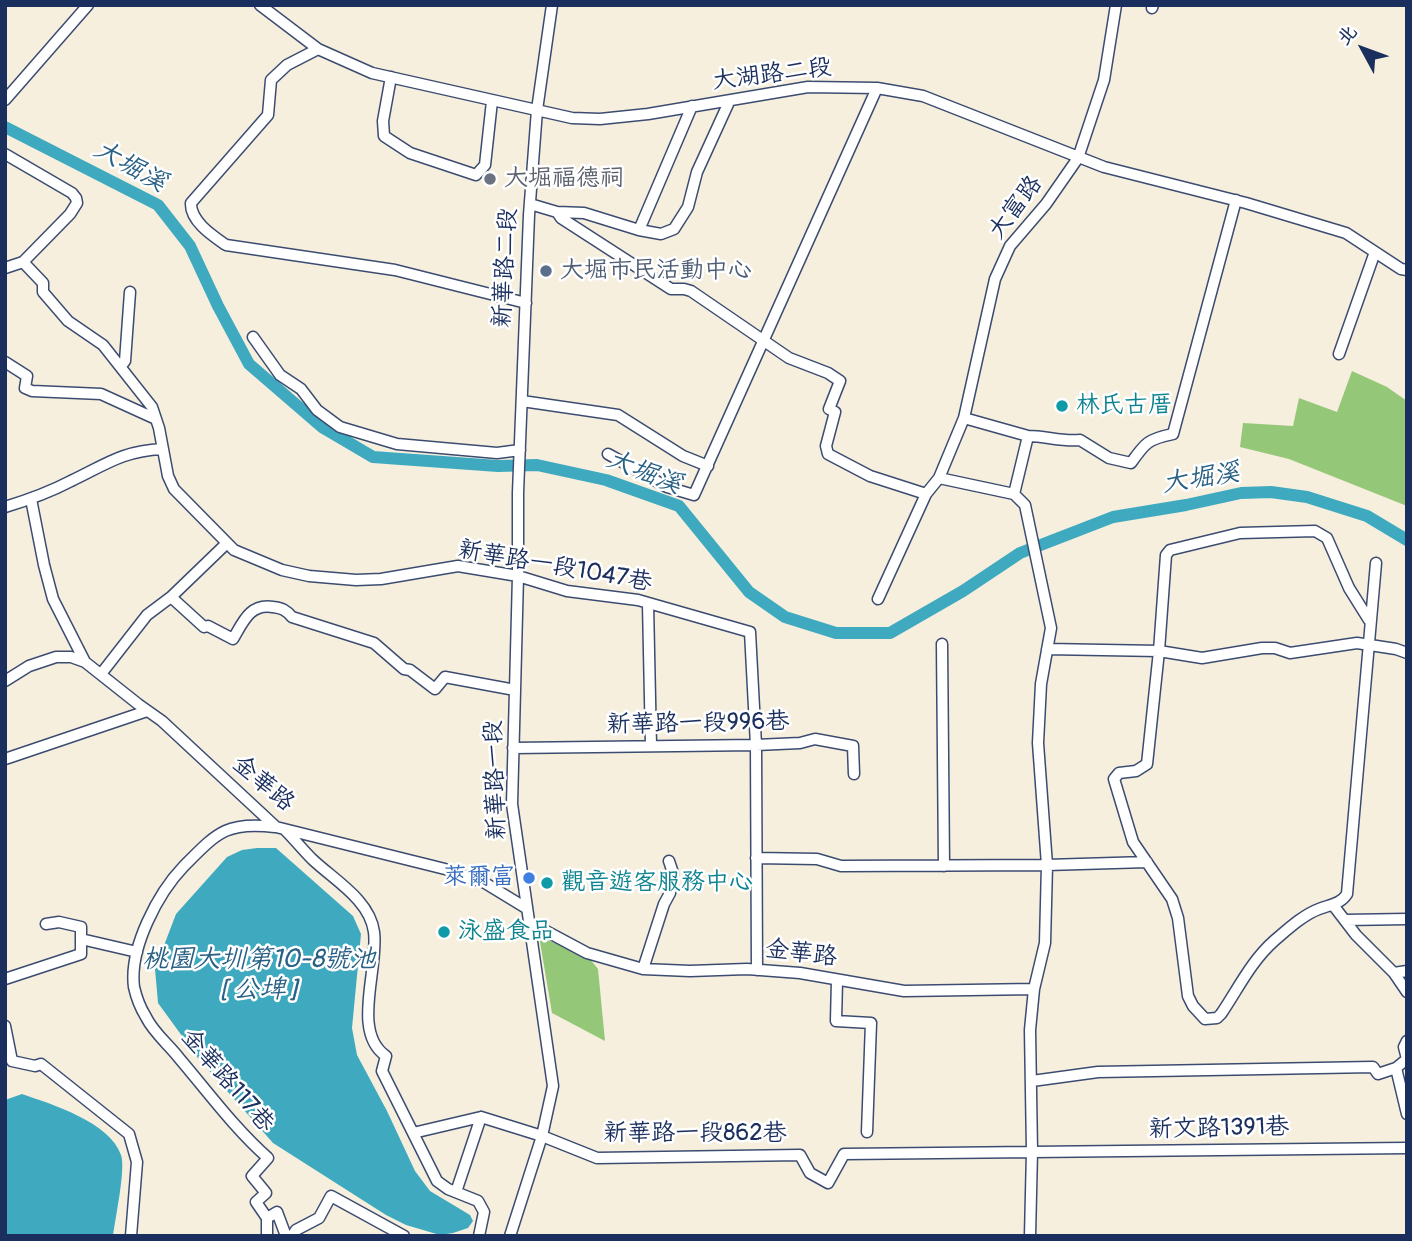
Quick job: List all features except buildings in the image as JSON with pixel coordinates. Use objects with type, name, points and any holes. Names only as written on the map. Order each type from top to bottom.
[{"type":"street","points":[[5,100],[88,5]]},
{"type":"street","name":"大湖路二段","points":[[260,5],[318,50],[372,73],[572,118],[600,119],[729,102],[808,87],[877,88],[923,96],[1078,158],[1142,178],[1236,200],[1346,233],[1401,269],[1407,270]]},
{"type":"street","name":"新華路二段","points":[[519,483],[530,204],[537,110],[552,5]]},
{"type":"street","name":"大富路","points":[[878,599],[926,494],[939,478],[964,418],[995,279],[1010,246],[1046,204],[1078,158],[1104,80],[1116,5]]},
{"type":"street","points":[[318,50],[287,65],[271,79],[268,115],[191,204],[190,208],[209,233],[226,245],[395,270],[526,303]]},
{"type":"street","points":[[391,77],[383,121],[384,136],[410,153],[476,175],[485,165],[492,101]]},
{"type":"street","points":[[608,454],[667,486],[694,495],[877,88]]},
{"type":"street","points":[[530,204],[557,212],[584,213],[661,234],[674,229],[688,207],[696,172],[729,102]]},
{"type":"street","points":[[639,230],[692,106]]},
{"type":"street","points":[[5,154],[72,193],[76,198],[70,214],[23,261],[5,268]]},
{"type":"street","points":[[964,418],[1028,436],[1070,442],[1080,440],[1109,458],[1131,463],[1144,444],[1153,438],[1173,434],[1236,200]]},
{"type":"street","points":[[557,212],[561,218],[671,289],[691,291],[789,358],[828,373],[840,381],[829,409],[835,412],[826,446],[828,454],[870,475],[926,494]]},
{"type":"street","points":[[1339,354],[1375,252]]},
{"type":"street","name":"新華路一段1047巷","points":[[23,261],[43,284],[43,292],[68,321],[103,345],[152,407],[167,476],[174,489],[226,544],[255,560],[309,576],[381,579],[458,566],[518,576],[567,591],[648,604],[750,632],[756,745]]},
{"type":"street","points":[[121,366],[125,361],[130,292]]},
{"type":"street","points":[[253,337],[280,375],[301,389],[317,410],[340,427],[397,444],[498,453],[520,450]]},
{"type":"street","points":[[5,362],[24,372],[27,376],[25,388],[32,391],[101,394],[156,419]]},
{"type":"street","points":[[522,401],[618,415],[683,456],[708,466]]},
{"type":"street","points":[[1014,494],[1028,436]]},
{"type":"street","points":[[5,507],[31,499],[127,454],[138,450],[162,449]]},
{"type":"street","points":[[939,478],[1014,494],[1025,505],[1051,628],[1041,684],[1038,743],[1047,866],[1045,943],[1034,989],[1031,1030],[1030,1236]]},
{"type":"street","name":"新華路一段","points":[[510,1236],[542,1136],[553,1086],[512,804],[519,483]]},
{"type":"street","points":[[31,499],[53,599],[86,662]]},
{"type":"street","points":[[1369,620],[1349,588],[1325,536],[1315,531],[1240,533],[1170,550],[1166,555],[1147,764],[1136,771],[1119,773],[1114,779],[1133,842],[1172,899],[1178,918],[1188,996],[1197,1012],[1205,1019],[1217,1018],[1221,1014],[1247,972],[1274,941],[1315,911],[1333,905],[1347,894],[1376,562]]},
{"type":"street","points":[[101,674],[147,615],[171,597],[226,544]]},
{"type":"street","points":[[171,597],[204,627],[216,629],[233,639],[241,623],[255,609],[267,606],[283,608],[292,617],[374,643],[404,669],[410,670],[435,689],[445,677],[515,690]]},
{"type":"street","points":[[648,604],[651,746]]},
{"type":"street","points":[[1047,649],[1159,651],[1202,658],[1262,648],[1275,648],[1290,653],[1357,643],[1407,653]]},
{"type":"street","points":[[942,644],[944,866]]},
{"type":"street","points":[[5,667],[8,679],[29,666],[56,657],[71,657],[86,662]]},
{"type":"street","name":"金華路","points":[[86,662],[162,721],[281,829],[449,870],[485,883],[526,908]]},
{"type":"street","points":[[5,760],[147,711]]},
{"type":"street","name":"新華路一段996巷","points":[[513,748],[756,745],[800,743],[815,739],[853,746],[854,774]]},
{"type":"street","points":[[756,745],[757,970]]},
{"type":"street","name":"金華路117巷","points":[[267,1218],[256,1202],[266,1193],[251,1176],[268,1158],[252,1144],[146,1018],[134,987],[137,952],[153,912],[171,879],[209,841],[229,828],[251,824],[281,829]]},
{"type":"street","points":[[281,829],[353,895],[371,919],[374,965],[369,1033],[373,1044],[386,1056],[382,1071],[437,1181],[478,1201],[484,1212],[478,1236]]},
{"type":"street","points":[[756,858],[817,859],[841,866],[1047,866],[1147,862]]},
{"type":"street","points":[[643,969],[670,892],[673,873],[669,861]]},
{"type":"street","points":[[1333,905],[1356,935],[1394,973],[1407,992]]},
{"type":"street","points":[[1345,920],[1407,919]]},
{"type":"street","points":[[5,979],[81,954],[81,928],[59,922],[46,924]]},
{"type":"street","name":"金華路","points":[[529,922],[587,953],[643,969],[800,973],[904,991],[1034,989]]},
{"type":"street","points":[[81,939],[137,952]]},
{"type":"street","points":[[1394,973],[1407,971]]},
{"type":"street","points":[[837,980],[836,1021],[871,1023],[867,1132]]},
{"type":"street","points":[[5,1026],[8,1058],[35,1066],[41,1064],[129,1135],[137,1162],[131,1236]]},
{"type":"street","points":[[1032,1081],[1098,1072],[1373,1067],[1378,1074],[1396,1068],[1407,1059],[1404,1047],[1407,1041]]},
{"type":"street","points":[[1396,1068],[1407,1114]]},
{"type":"street","points":[[413,1133],[481,1117],[542,1136]]},
{"type":"street","points":[[456,1192],[481,1117]]},
{"type":"street","name":"新華路一段862巷","points":[[542,1136],[597,1158],[800,1155],[810,1173],[828,1183],[844,1154],[1032,1152]]},
{"type":"street","name":"新文路1391巷","points":[[1032,1152],[1407,1148]]},
{"type":"street","points":[[292,1236],[296,1230],[319,1218],[331,1196],[404,1236]]},
{"type":"street","points":[[267,1236],[267,1218],[277,1213],[286,1236]]},
{"type":"green space","points":[[1352,371],[1387,387],[1407,401],[1407,506],[1289,459],[1240,447],[1243,423],[1293,426],[1299,398],[1337,412]]},
{"type":"green space","points":[[539,936],[590,959],[598,969],[605,1041],[552,1013]]},
{"type":"water","name":"桃園大圳第10-8號池 [ 公埤 ]","points":[[276,848],[353,916],[361,934],[352,1028],[357,1055],[415,1171],[430,1191],[470,1215],[473,1221],[468,1228],[440,1235],[406,1225],[273,1143],[198,1058],[158,1003],[155,969],[176,914],[227,857],[242,850]]},
{"type":"water","points":[[22,1094],[78,1116],[105,1133],[115,1143],[121,1155],[122,1171],[113,1236],[5,1236],[5,1100]]},
{"type":"waterway","name":"大堀溪","points":[[5,127],[158,205],[190,246],[249,364],[322,427],[373,457],[498,466],[537,465],[606,480],[679,506],[749,592],[785,617],[836,633],[890,633],[963,591],[1020,553],[1113,517],[1241,493],[1271,492],[1307,497],[1367,516],[1407,540]]},
{"type":"place","name":"大堀福德祠","points":[[490,179]]},
{"type":"place","name":"大堀市民活動中心","points":[[546,271]]},
{"type":"place","name":"林氏古厝","points":[[1062,406]]},
{"type":"place","name":"萊爾富","points":[[529,878]]},
{"type":"place","name":"觀音遊客服務中心","points":[[547,883]]},
{"type":"place","name":"泳盛食品","points":[[444,932]]}]
